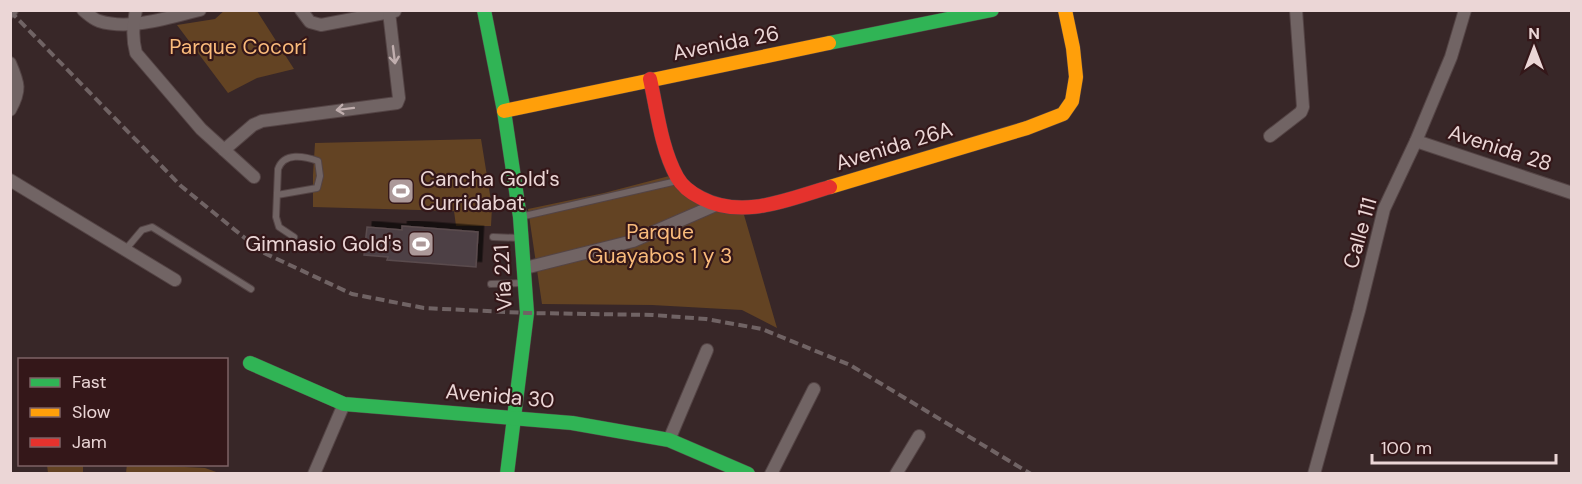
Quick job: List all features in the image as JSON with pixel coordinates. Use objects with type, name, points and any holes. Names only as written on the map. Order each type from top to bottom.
[{"type":"street","points":[[83,10],[96,20],[103,22],[133,24],[200,10]]},
{"type":"street","points":[[136,10],[133,24],[136,53],[201,129],[254,177]]},
{"type":"street","points":[[224,150],[253,125],[262,121],[397,103],[399,98],[392,11],[321,25],[310,22],[301,10]]},
{"type":"street","name":"Vía 221","points":[[484,10],[504,111],[520,217],[526,283],[527,313],[507,474]]},
{"type":"street","name":"Avenida 26","points":[[504,111],[992,10]]},
{"type":"street","name":"Avenida 26A","points":[[678,181],[703,200],[733,208],[765,207],[1027,128],[1065,113],[1074,99],[1077,82],[1065,10]]},
{"type":"street","points":[[1270,136],[1301,112],[1303,107],[1296,10]]},
{"type":"street","name":"Calle 111","points":[[1314,474],[1384,209],[1416,141],[1451,57],[1466,10]]},
{"type":"street","points":[[10,63],[19,86],[18,97],[10,110]]},
{"type":"street","points":[[650,79],[670,160],[678,181]]},
{"type":"street","name":"Avenida 28","points":[[1416,141],[1572,193]]},
{"type":"street","points":[[10,180],[175,280]]},
{"type":"street","points":[[525,268],[633,241],[718,204]]},
{"type":"street","points":[[669,440],[706,350]]},
{"type":"street","name":"Avenida 30","points":[[250,363],[344,404],[572,423],[669,440],[748,474]]},
{"type":"street","points":[[771,474],[814,389]]},
{"type":"street","points":[[314,474],[344,404]]},
{"type":"street","points":[[896,474],[920,436]]},
{"type":"lane","points":[[277,195],[317,188],[320,176],[318,161],[300,157],[286,158],[281,161],[278,169],[276,217],[279,227],[294,237]]},
{"type":"lane","points":[[520,217],[678,181]]},
{"type":"lane","points":[[126,249],[142,231],[152,227],[250,289]]},
{"type":"lane","points":[[493,237],[522,238]]},
{"type":"lane","points":[[491,284],[526,283]]},
{"type":"green space","name":"Parque Cocorí","points":[[225,10],[257,11],[294,69],[257,78],[228,93],[177,25],[215,19]]},
{"type":"green space","name":"Cancha Gold's Curridabat","points":[[481,139],[492,207],[491,226],[456,226],[454,211],[313,207],[315,143]]},
{"type":"green space","name":"Parque Guayabos 1 y 3","points":[[673,175],[699,196],[742,208],[777,328],[742,310],[652,305],[542,304],[528,209]]},
{"type":"green space","points":[[47,466],[83,466],[83,473],[48,473]]},
{"type":"green space","points":[[127,466],[166,466],[205,468],[219,473],[126,473]]},
{"type":"building","name":"Gimnasio Gold's","points":[[402,226],[478,232],[476,267],[387,260],[388,257],[364,255],[367,227],[402,230]]},
{"type":"railway","points":[[10,11],[181,186],[262,252],[352,294],[424,308],[527,313],[653,315],[706,319],[762,329],[850,365],[1031,474]]},
{"type":"traffic: fast","points":[[484,10],[504,111],[520,217],[527,313],[507,474]]},
{"type":"traffic: fast","points":[[829,43],[992,10]]},
{"type":"traffic: fast","points":[[250,363],[344,404],[572,423],[669,440],[748,474]]},
{"type":"traffic: slow","points":[[830,187],[1027,128],[1063,114],[1072,101],[1076,77],[1065,10]]},
{"type":"traffic: slow","points":[[504,111],[829,43]]},
{"type":"traffic: jam","points":[[650,79],[667,154],[681,183],[697,196],[717,204],[749,207],[782,202],[830,187]]},
{"type":"place","name":"Cancha Gold's Curridabat","points":[[401,191]]},
{"type":"place","name":"Gimnasio Gold's","points":[[421,244]]}]
